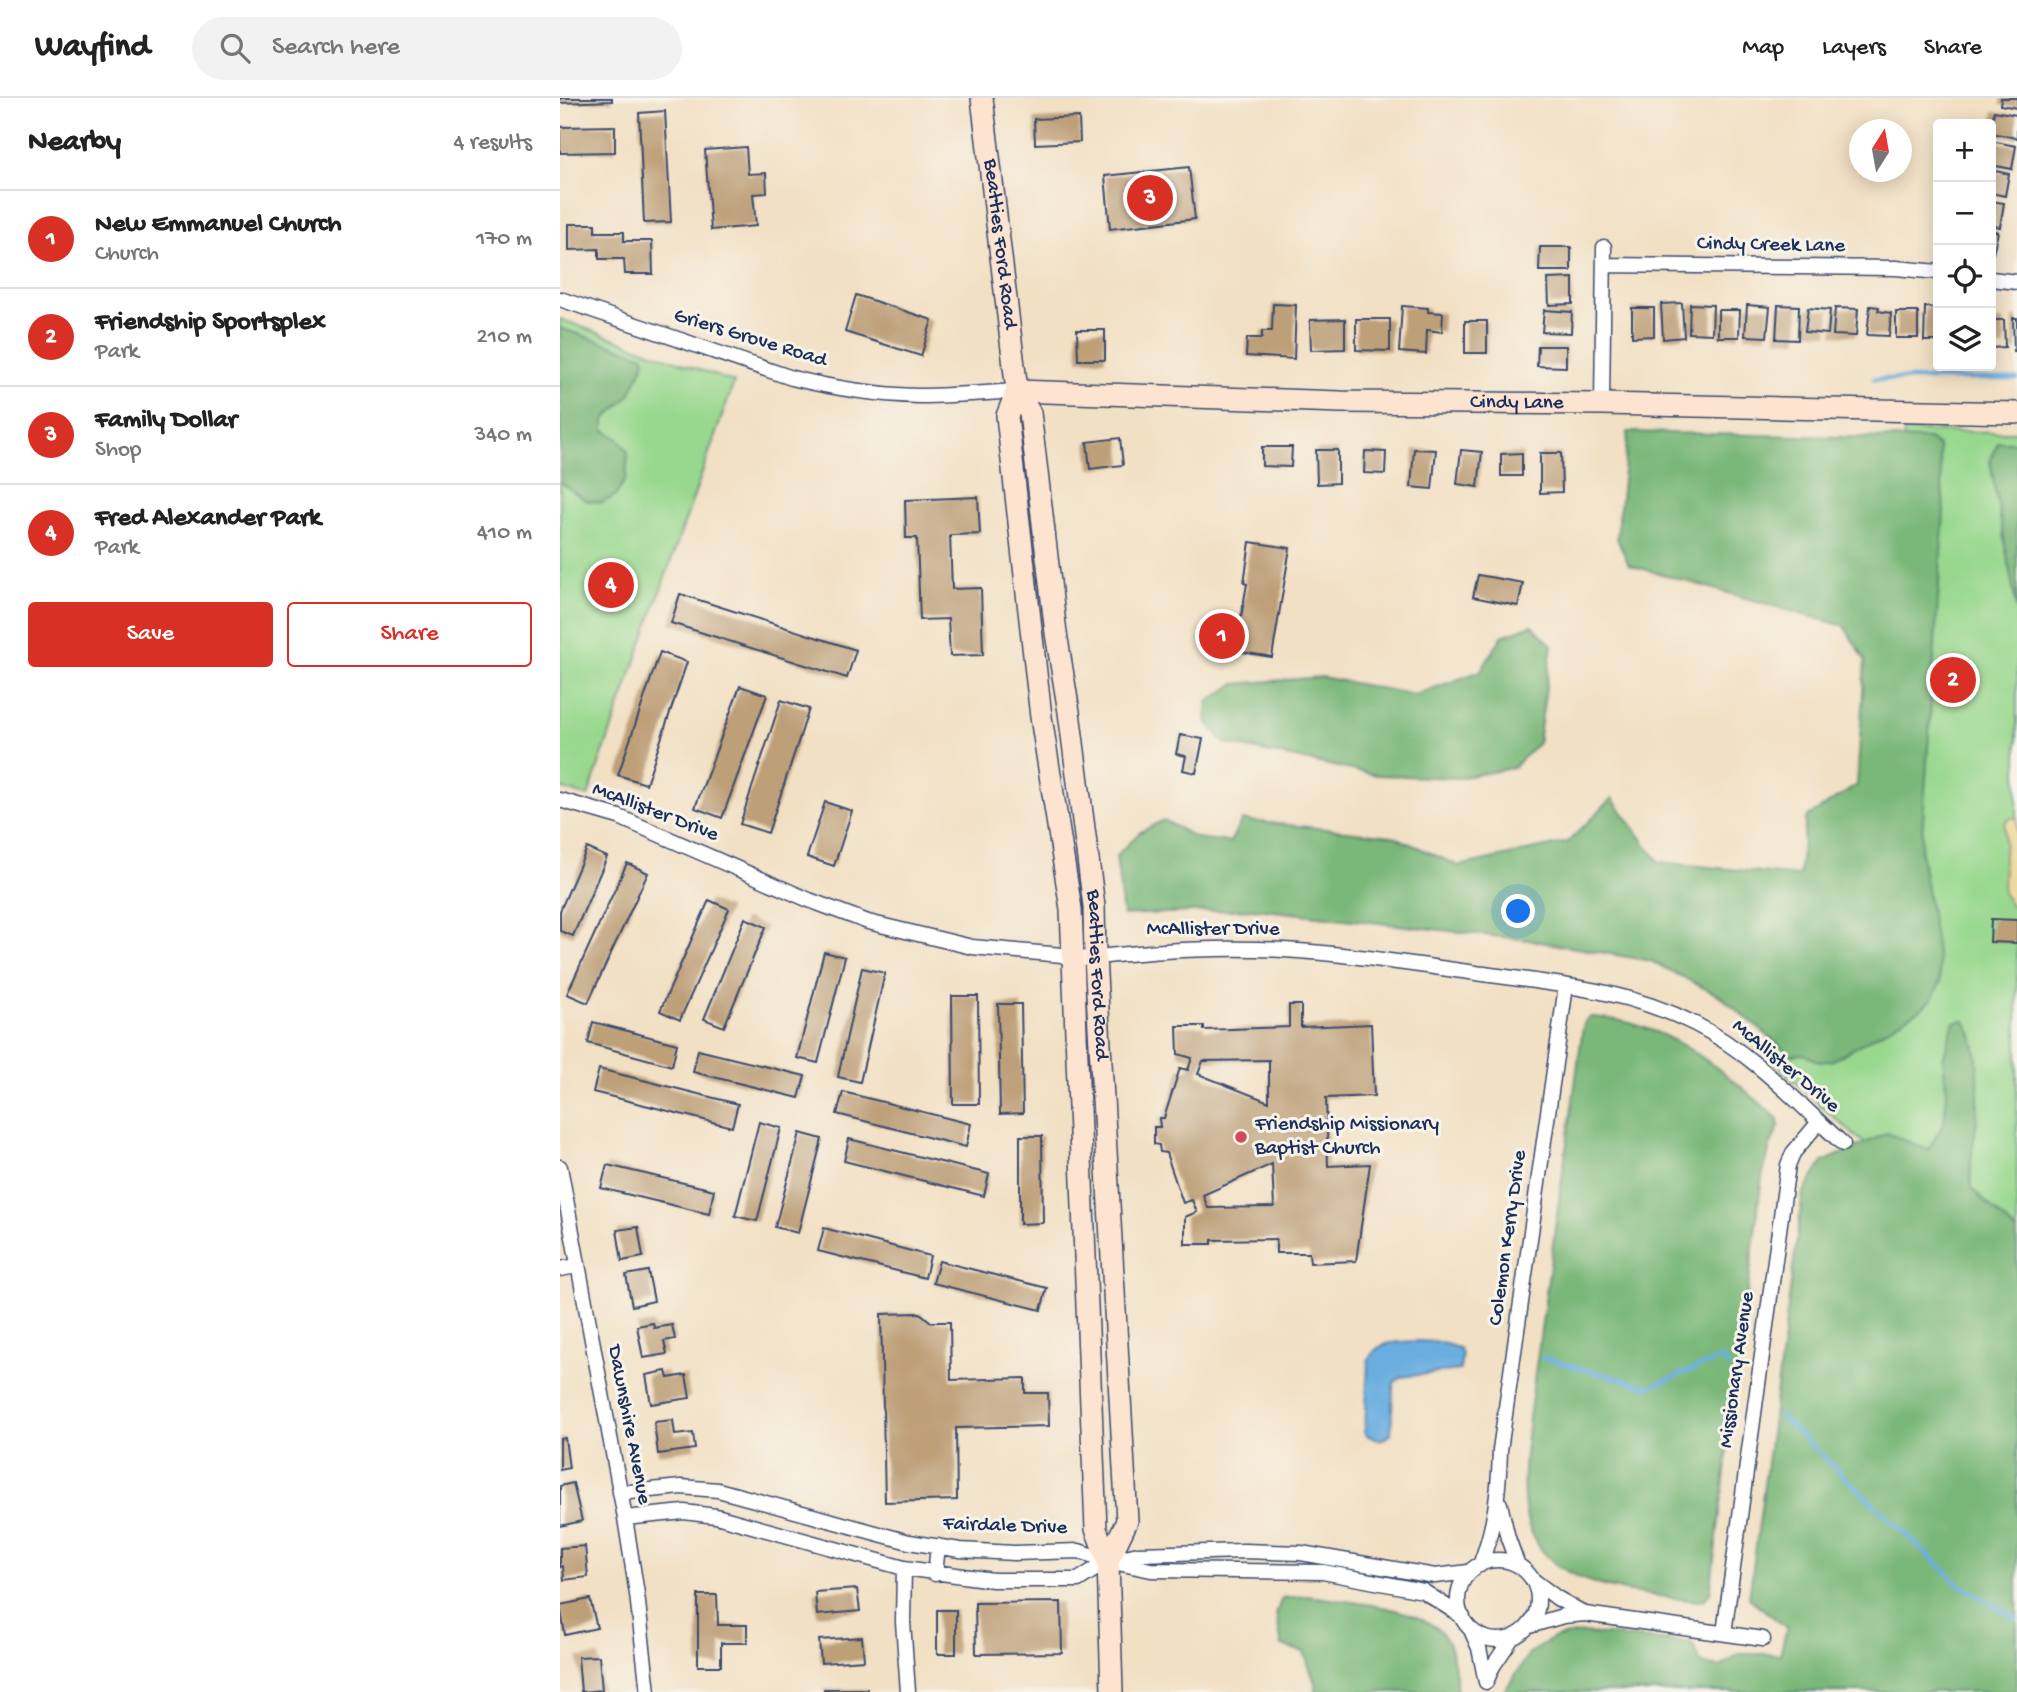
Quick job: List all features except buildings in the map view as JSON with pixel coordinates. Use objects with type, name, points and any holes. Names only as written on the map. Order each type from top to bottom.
[{"type":"main road","name":"Beatties Ford Road","points":[[982,98],[1017,391],[1030,413],[1056,633],[1094,906],[1126,1521],[1108,1561]]},
{"type":"main road","name":"Beatties Ford Road","points":[[1017,391],[1007,416],[1041,717],[1071,909],[1096,1529],[1108,1561],[1112,1692]]},
{"type":"main road","name":"Cindy Lane","points":[[1017,391],[1364,402],[2017,413]]},
{"type":"street","points":[[1602,404],[1604,247]]},
{"type":"street","name":"Cindy Creek Lane","points":[[1604,265],[1896,268],[1933,272]]},
{"type":"street","points":[[1996,280],[2017,282]]},
{"type":"street","name":"Griers Grove Road","points":[[560,299],[792,378],[816,383],[919,396],[1017,391]]},
{"type":"street","name":"McAllister Drive","points":[[560,800],[619,817],[807,900],[868,922],[972,947],[1062,955],[1072,960],[1142,951],[1283,950],[1359,957],[1624,996],[1648,1003],[1698,1025],[1744,1056],[1843,1144]]},
{"type":"street","name":"Colemon Kerry Drive","points":[[1475,1568],[1489,1541],[1499,1496],[1500,1450],[1566,986]]},
{"type":"street","name":"Missionary Avenue","points":[[1724,1633],[1788,1165],[1793,1153],[1819,1122]]},
{"type":"street","name":"Dawnshire Avenue","points":[[560,1167],[638,1594],[648,1692]]},
{"type":"street","points":[[560,1269],[577,1266]]},
{"type":"street","name":"Fairdale Drive","points":[[620,1493],[681,1487],[718,1490],[909,1542],[1014,1553],[1079,1551],[1108,1561],[1151,1570],[1295,1570],[1343,1574],[1423,1591],[1467,1623]]},
{"type":"street","name":"Colemon Kerry Drive","points":[[1499,1496],[1508,1538],[1517,1563]]},
{"type":"street","points":[[625,1518],[684,1512],[716,1516],[904,1568],[993,1580],[1078,1580],[1108,1561],[1138,1554],[1296,1552],[1436,1576],[1475,1568],[1491,1561],[1517,1563],[1533,1580],[1557,1598],[1585,1614]]},
{"type":"street","points":[[804,1540],[811,1517]]},
{"type":"street","points":[[935,1574],[938,1546]]},
{"type":"street","points":[[904,1568],[903,1622],[908,1692]]},
{"type":"street","points":[[1475,1568],[1462,1583],[1458,1595],[1458,1609],[1479,1648],[1486,1682],[1493,1666],[1513,1639],[1529,1626],[1536,1615],[1537,1591],[1533,1580]]},
{"type":"street","points":[[1529,1626],[1563,1616],[1585,1614],[1763,1639]]},
{"type":"street","points":[[1467,1623],[1481,1637],[1494,1640],[1513,1639]]},
{"type":"green space","points":[[560,319],[734,382],[588,796],[560,788]]},
{"type":"green space","points":[[560,328],[644,356],[645,361],[630,395],[604,420],[604,430],[619,439],[628,452],[626,479],[616,495],[602,503],[585,500],[560,482]]},
{"type":"green space","points":[[1904,431],[2017,432],[2017,1246],[1958,1210],[1855,1136],[1773,1062],[1802,928],[1875,939]]},
{"type":"green space","points":[[1628,432],[1929,439],[1939,447],[1944,510],[1921,852],[1939,964],[1940,983],[1932,999],[1920,1010],[1833,1060],[1820,1062],[1804,1054],[1791,1055],[1720,996],[1651,961],[1529,940],[1256,909],[1123,915],[1116,856],[1140,832],[1164,820],[1196,838],[1230,842],[1242,820],[1393,836],[1459,866],[1568,842],[1612,798],[1659,862],[1799,876],[1806,818],[1857,785],[1865,660],[1844,626],[1629,565],[1617,538]]},
{"type":"green space","points":[[1998,442],[2017,442],[2017,611],[1990,461]]},
{"type":"green space","points":[[1532,625],[1552,645],[1538,743],[1513,768],[1458,778],[1376,775],[1224,743],[1206,720],[1208,702],[1234,684],[1322,677],[1415,695],[1481,671],[1502,636]]},
{"type":"green space","points":[[1591,1017],[1644,1027],[1692,1051],[1757,1100],[1777,1118],[1779,1126],[1762,1177],[1710,1593],[1705,1599],[1698,1601],[1618,1590],[1567,1572],[1547,1556],[1532,1535],[1525,1508],[1524,1474],[1529,1417],[1583,1027]]},
{"type":"green space","points":[[1964,1020],[1970,1029],[1978,1067],[1977,1117],[1971,1165],[1972,1189],[2017,1232],[2017,1692],[1504,1692],[1530,1653],[1553,1638],[1582,1633],[1692,1643],[1701,1664],[1721,1667],[1739,1654],[1780,1654],[1787,1628],[1749,1598],[1803,1193],[1823,1162],[1887,1133],[1928,1150],[1944,1123],[1947,1095],[1943,1059],[1954,1022]]},
{"type":"green space","points":[[1307,1596],[1403,1612],[1436,1628],[1446,1639],[1451,1652],[1457,1692],[1315,1692],[1316,1686],[1304,1652],[1282,1646],[1276,1613],[1282,1598]]},
{"type":"sand","points":[[2017,818],[2017,906],[2012,906],[2003,894],[2005,822]]},
{"type":"water","points":[[1394,1342],[1439,1342],[1459,1348],[1462,1355],[1460,1370],[1401,1377],[1394,1383],[1391,1435],[1381,1440],[1368,1436],[1365,1433],[1368,1361],[1382,1346]]},
{"type":"waterway","points":[[1874,379],[2017,379]]},
{"type":"waterway","points":[[1543,1358],[1649,1387],[1722,1358],[1728,1366]]},
{"type":"waterway","points":[[1779,1415],[1959,1584],[2017,1619]]},
{"type":"place","name":"Family Dollar","points":[[1150,198]]},
{"type":"place","name":"Fred Alexander Park","points":[[611,585]]},
{"type":"place","name":"New Emmanuel Church","points":[[1222,636]]},
{"type":"place","name":"Friendship Sportsplex","points":[[1953,680]]},
{"type":"place","name":"Friendship Missionary Baptist Church","points":[[1241,1137]]}]
